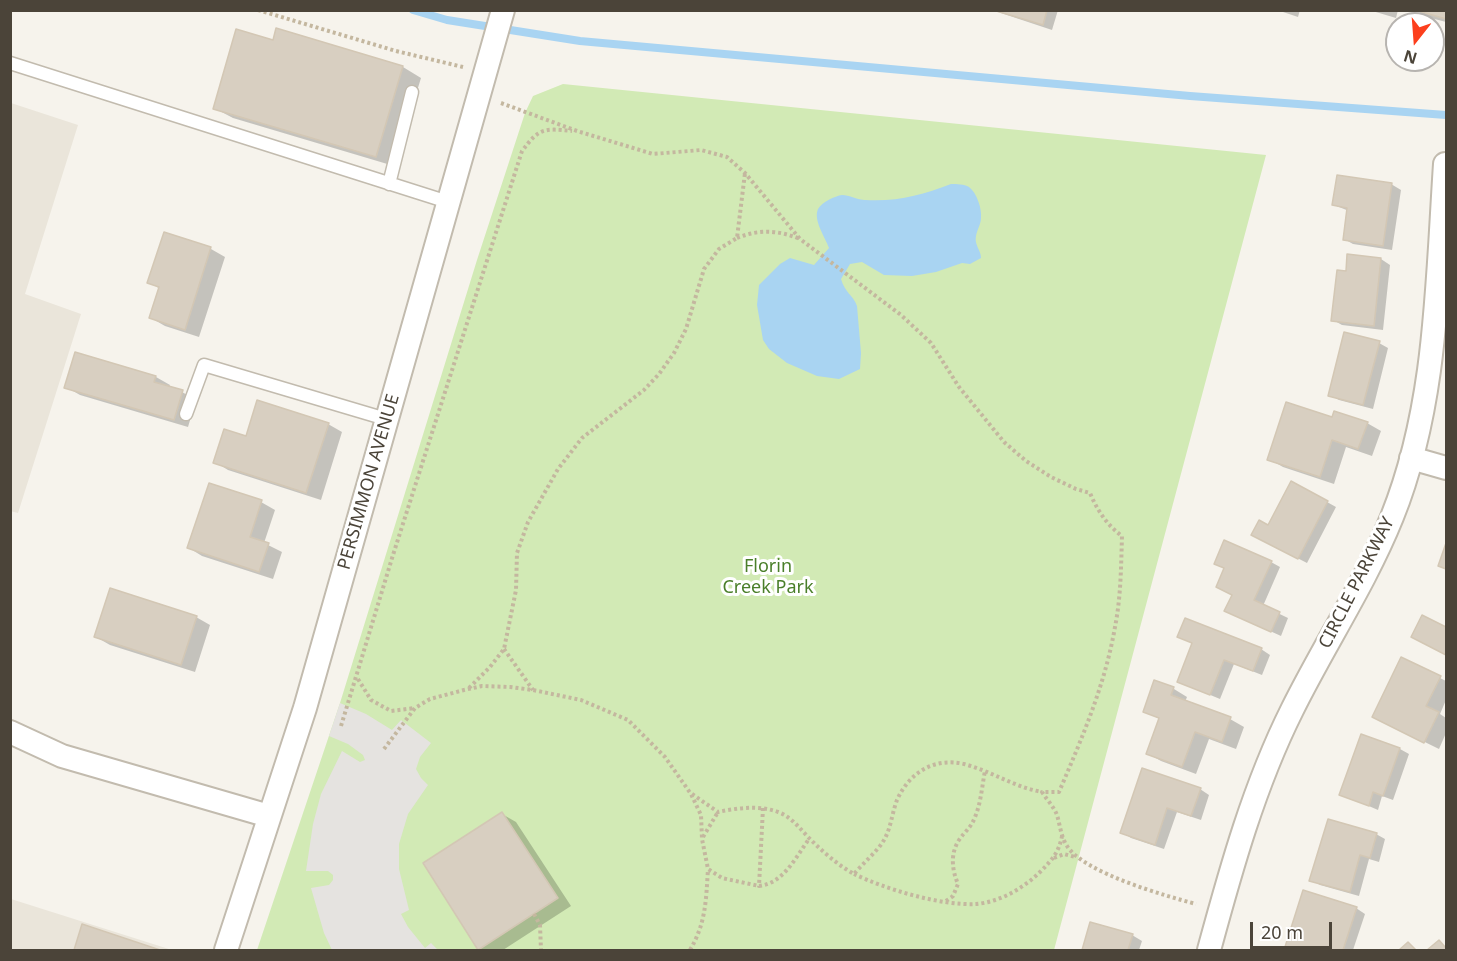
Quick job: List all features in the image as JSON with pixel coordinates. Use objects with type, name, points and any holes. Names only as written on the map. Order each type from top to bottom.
[{"type":"street","name":"PERSIMMON AVENUE","points":[[226,951],[305,708],[503,10]]},
{"type":"street","name":"CIRCLE PARKWAY","points":[[1209,951],[1232,866],[1259,789],[1290,713],[1364,576],[1392,517],[1411,458],[1421,423],[1432,359],[1445,164]]},
{"type":"street","points":[[1411,458],[1446,468]]},
{"type":"street","points":[[10,732],[62,756],[269,816]]},
{"type":"lane","points":[[10,63],[448,202]]},
{"type":"lane","points":[[389,184],[412,92]]},
{"type":"lane","points":[[186,414],[204,365],[386,420]]},
{"type":"path","points":[[258,10],[396,51],[486,67]]},
{"type":"path","points":[[525,112],[653,154],[686,150],[715,153],[727,157],[745,173],[800,239]]},
{"type":"path","points":[[341,726],[522,151],[535,134],[553,129],[578,131]]},
{"type":"path","points":[[737,238],[745,173]]},
{"type":"path","points":[[469,688],[504,649],[516,590],[517,553],[528,522],[544,492],[571,450],[582,438],[644,390],[659,374],[674,353],[686,329],[704,269],[719,249],[737,238],[763,231],[784,232],[800,239],[902,315],[931,344],[959,387],[1004,442],[1026,461],[1051,477],[1090,493],[1095,506],[1111,528],[1122,536],[1120,594],[1116,625],[1101,687],[1059,792],[1026,790],[985,771],[962,764],[941,763],[922,769],[906,785],[897,801],[884,841],[854,874]]},
{"type":"path","points":[[504,649],[533,690]]},
{"type":"path","points":[[357,678],[370,700],[391,711],[415,708]]},
{"type":"path","points":[[384,749],[415,708],[430,699],[469,688],[533,690],[581,700],[628,720],[664,757],[691,794],[701,815],[702,839],[708,869],[705,914],[690,951]]},
{"type":"path","points":[[945,902],[953,896],[958,884],[953,872],[953,857],[959,840],[970,829],[976,814],[985,771]]},
{"type":"path","points":[[1042,792],[1056,813],[1067,848],[1079,858],[1104,873],[1147,891],[1220,909]]},
{"type":"path","points":[[691,794],[718,812],[736,808],[763,808],[780,812],[796,823],[809,839],[843,868],[854,874],[898,891],[945,902],[976,904],[1009,896],[1033,879],[1053,859],[1060,849],[1062,836]]},
{"type":"path","points":[[759,886],[763,808]]},
{"type":"path","points":[[702,839],[718,812]]},
{"type":"path","points":[[708,869],[722,878],[759,886],[770,884],[783,875],[809,839]]},
{"type":"path","points":[[1053,859],[1064,854],[1079,858]]},
{"type":"path","points":[[534,914],[540,925],[541,951]]},
{"type":"shaded area","points":[[11,103],[78,125],[25,294],[81,314],[18,513],[10,511]]},
{"type":"shaded area","points":[[340,703],[366,714],[392,730],[401,720],[431,743],[420,757],[416,769],[428,785],[408,814],[399,844],[399,869],[409,910],[401,914],[425,948],[431,943],[438,950],[332,950],[324,933],[311,888],[329,885],[333,880],[333,875],[328,871],[306,871],[313,824],[321,794],[342,751],[360,762],[365,760],[363,755],[348,744],[329,736]]},
{"type":"shaded area","points":[[11,899],[172,950],[11,950]]},
{"type":"green space","name":"Florin Creek Park","points":[[563,84],[1266,155],[1054,950],[257,950],[340,703],[477,260],[525,113],[533,96]]},
{"type":"water","points":[[951,184],[969,187],[978,201],[981,218],[976,239],[981,258],[970,264],[962,263],[936,272],[912,276],[884,275],[862,262],[850,264],[841,279],[857,306],[860,369],[839,379],[817,376],[787,363],[769,349],[763,340],[757,305],[759,285],[780,264],[790,258],[814,265],[829,248],[817,218],[818,209],[822,204],[842,195],[865,200],[899,199]]},
{"type":"building","points":[[993,10],[1047,10],[1043,25]]},
{"type":"building","points":[[1415,10],[1446,10],[1446,19],[1445,12]]},
{"type":"building","points":[[276,28],[403,66],[376,157],[213,109],[236,29],[273,40]]},
{"type":"building","points":[[1337,175],[1392,183],[1383,246],[1343,240],[1347,208],[1332,205]]},
{"type":"building","points":[[164,232],[211,247],[185,330],[149,318],[159,287],[147,283]]},
{"type":"building","points":[[1347,254],[1381,258],[1374,326],[1331,321],[1337,270],[1346,271]]},
{"type":"building","points":[[1344,332],[1380,341],[1363,405],[1328,396]]},
{"type":"building","points":[[75,352],[156,376],[154,382],[183,390],[174,420],[64,388]]},
{"type":"building","points":[[257,400],[329,423],[306,493],[213,463],[224,429],[246,436]]},
{"type":"building","points":[[1286,402],[1332,417],[1334,411],[1368,422],[1358,449],[1332,440],[1320,477],[1267,460]]},
{"type":"building","points":[[1291,481],[1328,501],[1298,559],[1251,535],[1259,520],[1268,525]]},
{"type":"building","points":[[209,483],[262,500],[250,537],[269,543],[259,572],[187,548]]},
{"type":"building","points":[[1224,540],[1272,561],[1254,600],[1280,612],[1271,632],[1224,611],[1232,595],[1216,587],[1224,568],[1214,564]]},
{"type":"building","points":[[1446,543],[1446,569],[1438,566]]},
{"type":"building","points":[[110,588],[197,616],[181,665],[94,637]]},
{"type":"building","points":[[1422,615],[1446,627],[1446,655],[1411,637]]},
{"type":"building","points":[[1185,618],[1262,648],[1253,671],[1224,660],[1210,695],[1177,682],[1192,643],[1177,637]]},
{"type":"building","points":[[1401,657],[1441,676],[1426,706],[1439,712],[1424,743],[1372,717]]},
{"type":"building","points":[[1154,680],[1174,687],[1171,695],[1231,717],[1222,742],[1195,732],[1182,767],[1146,754],[1159,718],[1143,712]]},
{"type":"building","points":[[1361,734],[1400,748],[1383,796],[1373,792],[1369,806],[1339,795]]},
{"type":"building","points":[[1142,768],[1201,788],[1191,816],[1167,808],[1155,845],[1120,833]]},
{"type":"building","points":[[502,812],[558,898],[478,950],[423,863]]},
{"type":"building","points":[[1328,819],[1377,833],[1370,858],[1360,855],[1350,892],[1309,881]]},
{"type":"building","points":[[1303,890],[1357,907],[1343,950],[1320,948],[1319,950],[1284,950]]},
{"type":"building","points":[[1090,922],[1133,934],[1128,950],[1082,950]]},
{"type":"building","points":[[82,924],[160,950],[74,950]]},
{"type":"building","points":[[1439,940],[1446,950],[1427,950]]},
{"type":"building","points":[[1408,942],[1416,950],[1399,950]]},
{"type":"waterway","points":[[413,10],[447,20],[580,41],[1190,96],[1446,115]]}]
